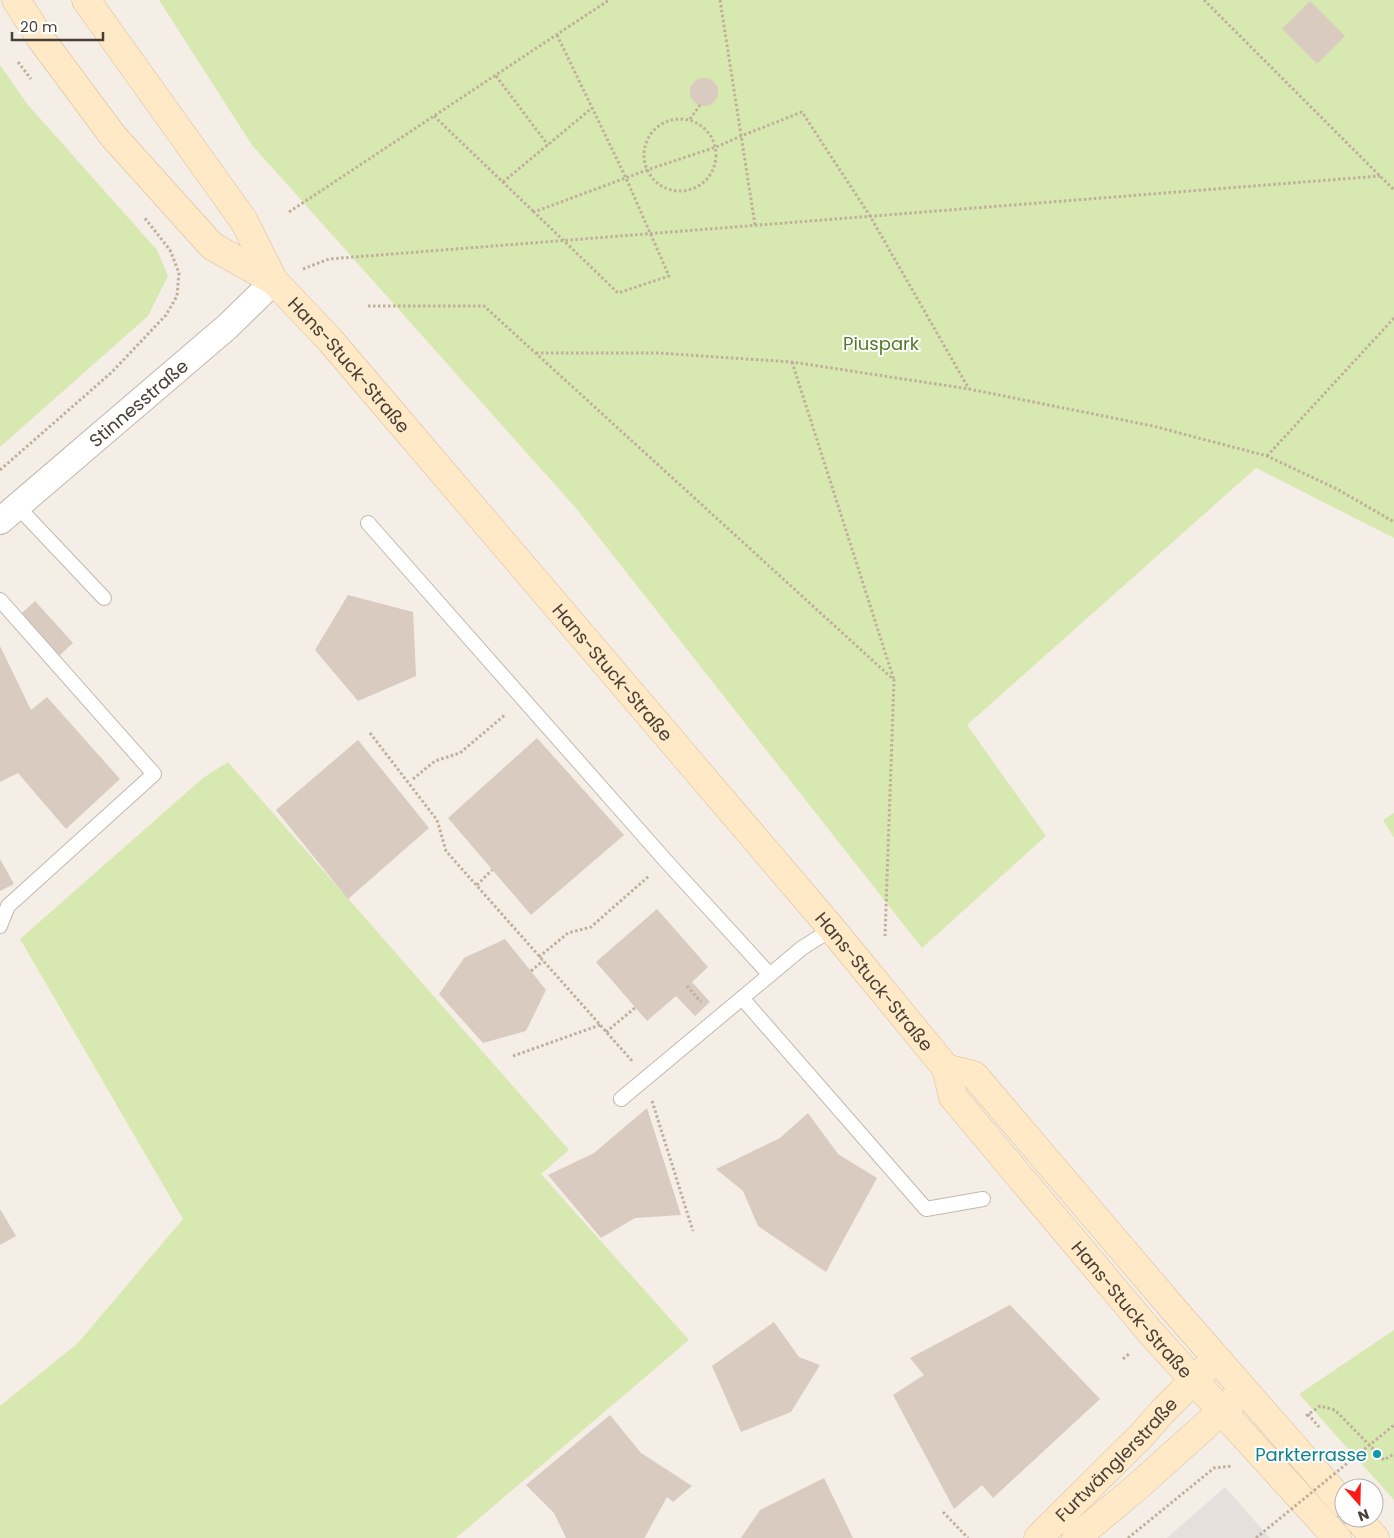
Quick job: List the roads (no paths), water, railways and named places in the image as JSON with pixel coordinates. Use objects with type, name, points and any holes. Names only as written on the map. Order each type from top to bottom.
[{"type":"main road","name":"Hans-Stuck-Straße","points":[[16,0],[113,136],[212,246],[274,281]]},
{"type":"main road","name":"Hans-Stuck-Straße","points":[[86,0],[244,222],[274,281],[330,340],[832,929],[946,1068],[953,1097],[1151,1333],[1337,1538]]},
{"type":"main road","name":"Hans-Stuck-Straße","points":[[946,1068],[974,1076],[1244,1391],[1334,1493]]},
{"type":"main road","name":"Furtwänglerstraße","points":[[1038,1538],[1141,1436],[1216,1358]]},
{"type":"main road","name":"Furtwänglerstraße","points":[[1076,1538],[1137,1487],[1244,1391]]},
{"type":"main road","points":[[1366,1528],[1375,1538]]},
{"type":"street","name":"Stinnesstraße","points":[[8,514],[228,326],[274,281]]},
{"type":"lane","points":[[8,514],[104,598]]},
{"type":"lane","points":[[368,523],[666,861],[770,975]]},
{"type":"lane","points":[[0,600],[154,774],[8,906],[0,926]]},
{"type":"lane","points":[[621,1099],[802,948],[832,929]]},
{"type":"lane","points":[[742,998],[926,1209],[983,1199]]},
{"type":"place","name":"Parkterrasse","points":[[1377,1454]]},
{"type":"park label","name":"Piuspark","points":[[881,343]]}]
